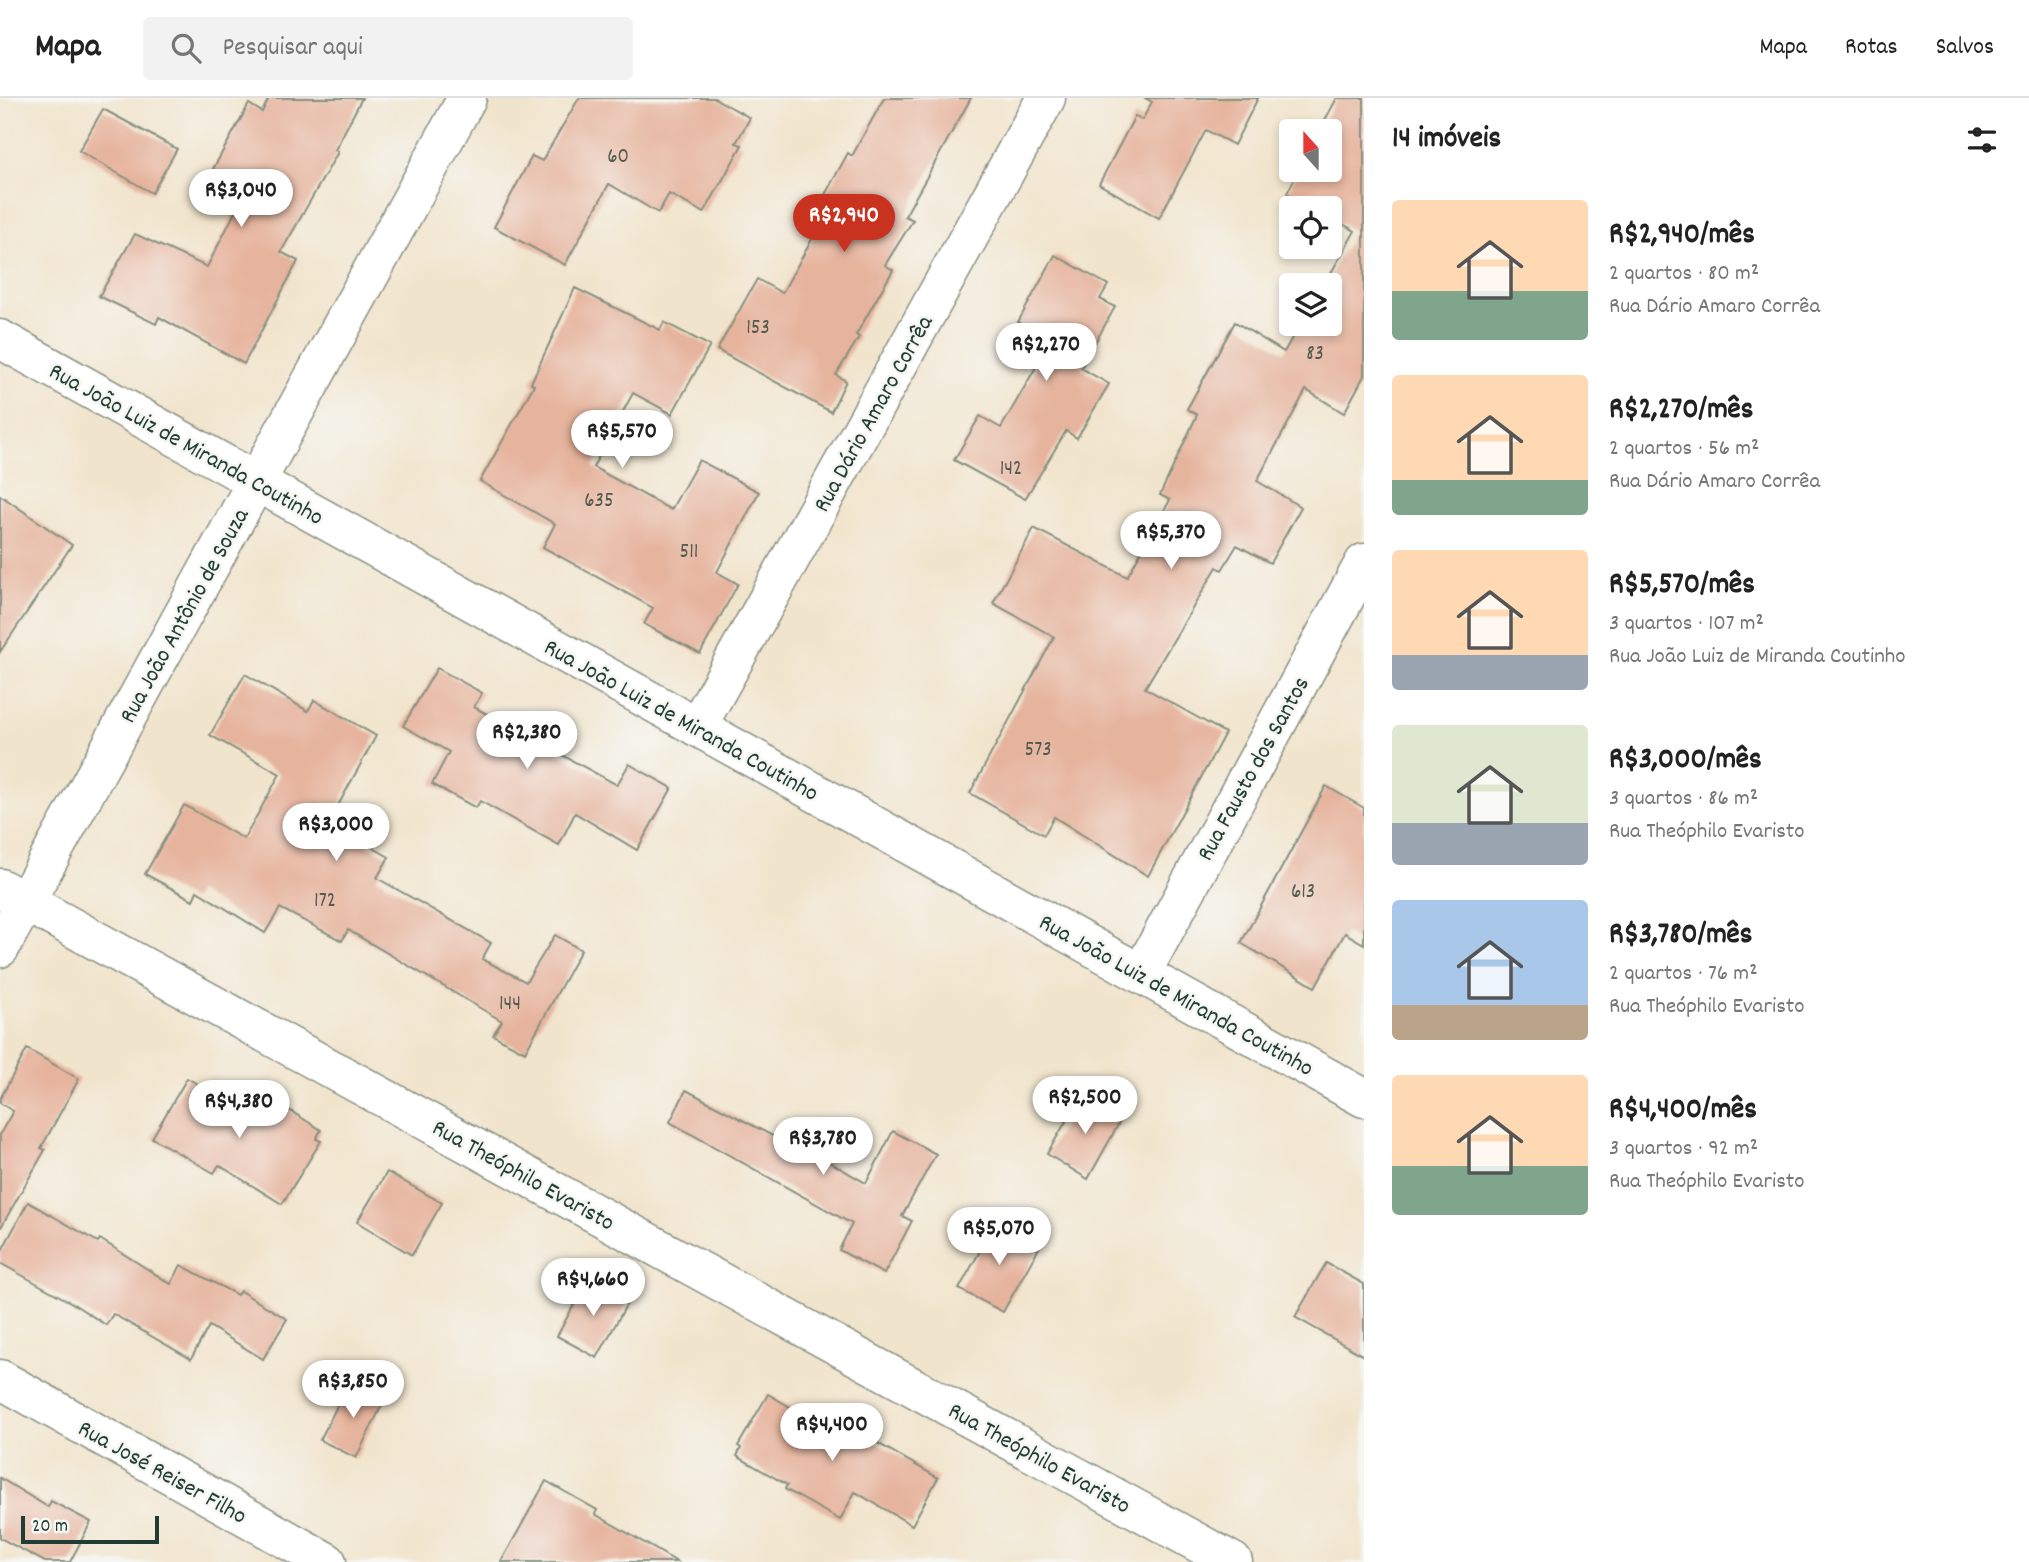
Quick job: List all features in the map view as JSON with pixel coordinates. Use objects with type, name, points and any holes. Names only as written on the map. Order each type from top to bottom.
[{"type":"street","name":"Rua João Antônio de Souza","points":[[0,948],[13,895],[256,482],[467,98]]},
{"type":"street","name":"Rua Dário Amaro Corrêa","points":[[697,727],[1046,98]]},
{"type":"street","name":"Rua João Luiz de Miranda Coutinho","points":[[0,339],[1364,1098]]},
{"type":"street","name":"Rua Fausto dos Santos","points":[[1140,974],[1364,563]]},
{"type":"street","name":"Rua Theóphilo Evaristo","points":[[13,895],[1233,1562]]},
{"type":"street","name":"Rua José Reiser Filho","points":[[0,1379],[327,1562]]},
{"type":"building","points":[[269,98],[362,98],[335,150],[338,152],[281,252],[298,261],[244,364],[159,317],[156,324],[99,296],[135,234],[207,267],[247,189],[213,169],[249,104],[262,112]]},
{"type":"building","points":[[579,98],[714,98],[750,118],[736,143],[742,145],[704,213],[669,194],[658,213],[609,184],[565,265],[494,227],[532,156],[542,161]]},
{"type":"building","points":[[884,98],[971,98],[905,216],[913,220],[885,265],[893,270],[836,375],[846,381],[831,412],[717,350],[757,279],[782,293],[825,216],[816,211],[848,153],[852,156]]},
{"type":"building","points":[[1145,98],[1258,98],[1234,145],[1206,130],[1159,218],[1099,184],[1135,116],[1142,120],[1152,102]]},
{"type":"building","points":[[1337,98],[1364,98],[1364,376],[1344,413],[1306,390],[1257,481],[1301,507],[1270,563],[1237,545],[1222,570],[1217,567],[1145,688],[1225,733],[1148,876],[1054,817],[1044,835],[970,793],[1054,637],[993,603],[1034,528],[1127,577],[1170,500],[1160,495],[1197,415],[1187,409],[1235,322],[1284,352],[1293,336],[1342,336],[1342,273],[1331,273],[1339,259],[1342,259],[1342,254],[1355,231],[1342,224],[1342,196],[1292,196],[1287,193],[1293,182],[1342,182],[1342,119],[1326,119]]},
{"type":"building","points":[[103,109],[177,149],[152,193],[79,151]]},
{"type":"building","points":[[1055,255],[1108,285],[1100,299],[1115,307],[1081,368],[1109,384],[1077,438],[1066,431],[1025,499],[954,460],[980,416],[1001,428],[1051,341],[1018,322]]},
{"type":"building","points":[[575,288],[660,330],[664,322],[710,346],[672,414],[633,393],[593,467],[671,510],[699,460],[759,492],[717,572],[738,584],[700,654],[644,624],[653,608],[543,547],[555,524],[480,481],[534,385],[531,383]]},
{"type":"building","points":[[0,495],[72,545],[0,652]]},
{"type":"building","points":[[437,668],[482,693],[474,707],[617,785],[629,764],[672,788],[637,850],[575,813],[559,845],[480,801],[476,808],[432,784],[449,752],[403,726]]},
{"type":"building","points":[[245,674],[308,711],[314,700],[376,736],[329,822],[389,857],[377,878],[491,943],[482,959],[526,982],[555,935],[581,950],[525,1052],[493,1035],[502,1021],[348,930],[342,941],[280,908],[265,933],[197,891],[193,900],[145,874],[184,805],[244,839],[280,774],[210,735]]},
{"type":"building","points":[[1326,786],[1364,808],[1364,944],[1345,933],[1315,987],[1241,943]]},
{"type":"building","points":[[27,1049],[79,1079],[41,1148],[45,1150],[0,1229],[0,1134],[13,1111],[0,1103],[0,1099]]},
{"type":"building","points":[[187,1078],[266,1124],[278,1103],[321,1130],[316,1139],[321,1141],[282,1204],[219,1165],[214,1173],[152,1138]]},
{"type":"building","points":[[686,1090],[803,1152],[805,1148],[866,1183],[893,1131],[936,1154],[902,1216],[912,1221],[884,1274],[839,1250],[852,1224],[670,1122]]},
{"type":"building","points":[[1082,1094],[1123,1116],[1088,1179],[1047,1154]]},
{"type":"building","points":[[387,1172],[442,1203],[412,1255],[357,1222]]},
{"type":"building","points":[[28,1202],[98,1242],[100,1239],[171,1284],[181,1265],[237,1295],[240,1291],[287,1319],[263,1359],[209,1326],[191,1359],[113,1314],[106,1325],[0,1263],[0,1254]]},
{"type":"building","points":[[996,1222],[1040,1246],[1003,1312],[959,1289]]},
{"type":"building","points":[[1326,1263],[1364,1284],[1364,1356],[1295,1317]]},
{"type":"building","points":[[588,1279],[629,1300],[597,1358],[557,1336]]},
{"type":"building","points":[[349,1382],[385,1399],[356,1458],[320,1440]]},
{"type":"building","points":[[768,1394],[821,1425],[827,1414],[938,1478],[912,1525],[855,1492],[840,1520],[785,1489],[787,1485],[737,1456],[741,1448],[738,1446]]},
{"type":"building","points":[[0,1478],[48,1507],[51,1501],[91,1522],[70,1562],[45,1562],[0,1538]]},
{"type":"building","points":[[546,1481],[597,1510],[595,1514],[677,1562],[501,1562]]}]
